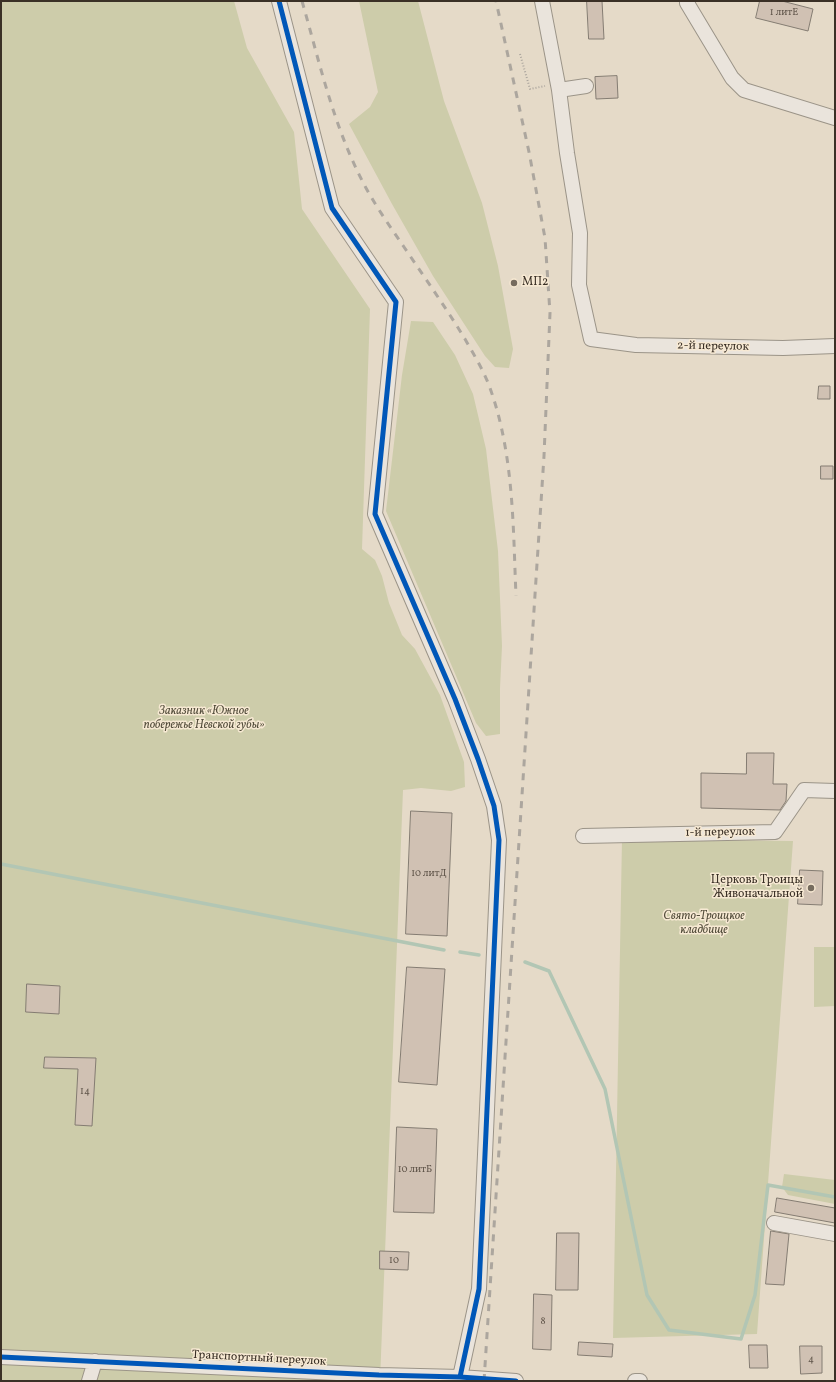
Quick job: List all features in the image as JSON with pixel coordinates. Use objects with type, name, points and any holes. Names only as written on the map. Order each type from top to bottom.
[{"type":"street","points":[[279,1],[332,208],[396,302],[375,514],[455,699],[478,759],[494,806],[499,840],[479,1289],[460,1377]]},
{"type":"street","points":[[542,1],[559,90],[586,86]]},
{"type":"street","points":[[688,1],[686,3],[732,78],[744,90],[835,118]]},
{"type":"street","name":"2-й переулок","points":[[559,90],[567,153],[580,233],[579,286],[591,339],[636,345],[783,348],[835,346]]},
{"type":"street","name":"1-й переулок","points":[[583,836],[776,832],[804,790],[835,791]]},
{"type":"street","points":[[774,1223],[835,1234]]},
{"type":"street","name":"Транспортный переулок","points":[[1,1356],[378,1375],[460,1377],[516,1381]]},
{"type":"street","points":[[89,1381],[95,1361]]},
{"type":"street","points":[[635,1381],[640,1381]]},
{"type":"path","points":[[520,54],[530,90],[547,86],[559,90]]},
{"type":"green space","name":"Заказник «Южное побережье Невской губы»","points":[[1,1],[234,1],[247,48],[294,132],[302,209],[370,309],[362,549],[375,560],[382,576],[389,603],[402,635],[415,649],[440,695],[464,762],[465,787],[451,791],[421,788],[403,790],[380,1381],[1,1381]]},
{"type":"green space","points":[[359,1],[418,1],[444,101],[482,203],[498,266],[513,349],[509,368],[495,367],[485,356],[433,276],[349,124],[370,107],[378,92]]},
{"type":"green space","points":[[411,321],[433,322],[455,355],[473,394],[486,449],[498,551],[502,646],[500,734],[486,736],[476,723],[386,511],[402,375]]},
{"type":"green space","name":"Свято-Троицкое кладбище","points":[[622,839],[793,841],[757,1334],[613,1338]]},
{"type":"green space","points":[[814,947],[835,947],[835,1006],[814,1007]]},
{"type":"green space","points":[[784,1174],[835,1180],[835,1204],[788,1195],[782,1187]]},
{"type":"building","points":[[587,1],[602,1],[604,39],[589,39]]},
{"type":"building","points":[[760,1],[782,1],[813,9],[808,31],[756,18]]},
{"type":"building","points":[[617,76],[618,98],[596,99],[595,77]]},
{"type":"building","points":[[819,386],[830,386],[830,399],[818,399]]},
{"type":"building","points":[[821,466],[833,466],[833,479],[821,479]]},
{"type":"building","points":[[747,753],[774,753],[773,784],[787,784],[786,801],[780,810],[701,808],[701,773],[746,774]]},
{"type":"building","points":[[411,811],[452,813],[447,936],[406,934]]},
{"type":"building","name":"Церковь Троицы Живоначальной","points":[[800,870],[823,871],[822,905],[798,904]]},
{"type":"building","points":[[407,967],[445,969],[437,1085],[399,1082]]},
{"type":"building","points":[[27,984],[60,986],[59,1014],[26,1012]]},
{"type":"building","points":[[45,1057],[96,1058],[92,1126],[75,1125],[78,1069],[44,1068]]},
{"type":"building","points":[[397,1127],[437,1129],[434,1213],[394,1212]]},
{"type":"building","points":[[777,1198],[835,1208],[835,1223],[775,1212]]},
{"type":"building","points":[[771,1231],[789,1234],[784,1285],[766,1284]]},
{"type":"building","points":[[557,1233],[579,1233],[578,1290],[556,1290]]},
{"type":"building","points":[[380,1251],[409,1252],[408,1270],[380,1269]]},
{"type":"building","points":[[534,1294],[552,1295],[551,1350],[533,1349]]},
{"type":"building","points":[[579,1342],[613,1344],[612,1357],[578,1355]]},
{"type":"building","points":[[749,1345],[767,1345],[768,1368],[750,1368]]},
{"type":"building","points":[[800,1346],[822,1346],[822,1373],[801,1374]]},
{"type":"waterway","points":[[1,864],[444,950]]},
{"type":"waterway","points":[[460,952],[479,955]]},
{"type":"waterway","points":[[525,962],[549,971],[605,1089],[647,1295],[669,1330],[741,1339],[755,1295],[768,1185],[835,1197]]},
{"type":"railway","points":[[302,1],[336,120],[355,166],[379,210],[465,339],[488,382],[498,413],[508,465],[513,518],[516,596]]},
{"type":"railway","points":[[484,1381],[544,456],[550,313],[545,238],[529,152],[496,1]]},
{"type":"cycle path","points":[[279,1],[332,208],[396,302],[375,514],[455,699],[478,759],[494,806],[499,840],[479,1289],[460,1377]]},
{"type":"cycle path","points":[[1,1357],[379,1375],[460,1377],[516,1381]]},
{"type":"place","name":"МП2","points":[[514,283]]},
{"type":"place","name":"Церковь Троицы Живоначальной","points":[[811,888]]}]
